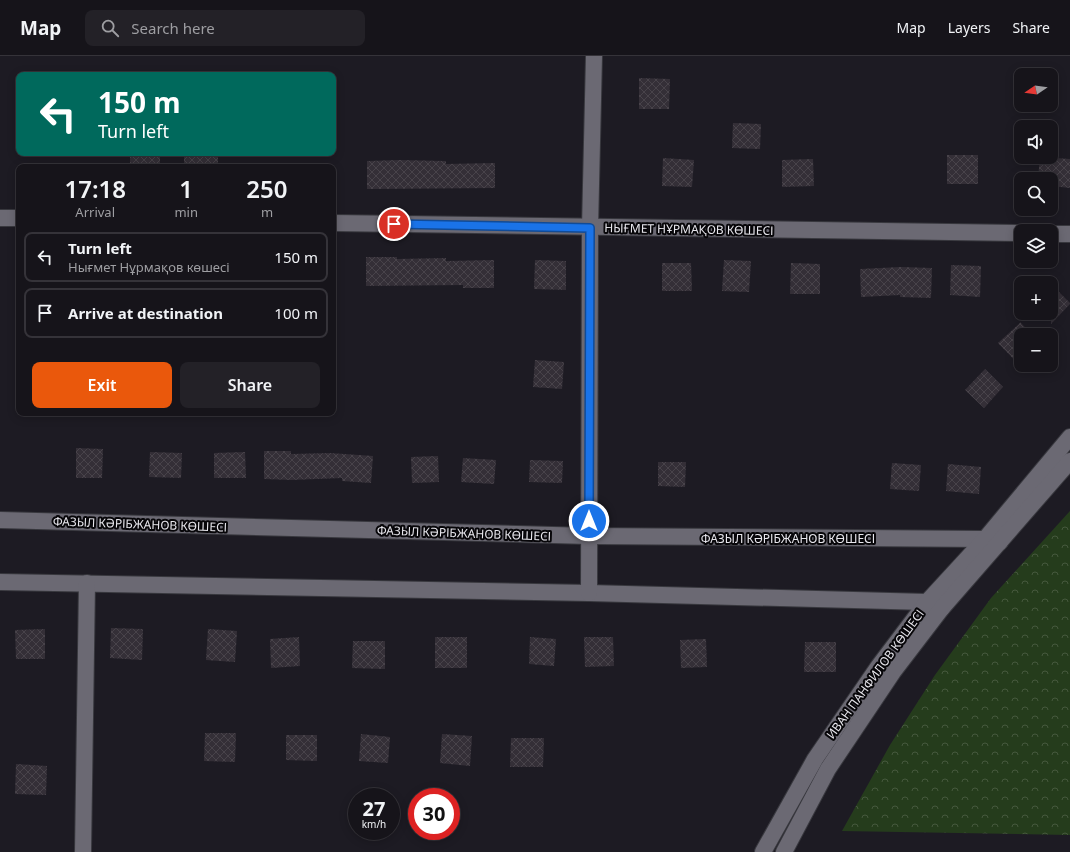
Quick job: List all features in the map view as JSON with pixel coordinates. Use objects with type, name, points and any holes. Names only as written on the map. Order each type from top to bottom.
[{"type":"street","points":[[589,593],[590,228],[594,56]]},
{"type":"street","points":[[0,218],[16,218]]},
{"type":"street","name":"НЫҒМЕТ НҰРМАҚОВ КӨШЕСІ","points":[[336,223],[1014,234]]},
{"type":"street","points":[[1058,234],[1070,234]]},
{"type":"street","name":"ИВАН ПАНФИЛОВ КӨШЕСІ","points":[[784,852],[828,769],[893,672],[1070,437]]},
{"type":"street","name":"ИВАН ПАНФИЛОВ КӨШЕСІ","points":[[763,852],[815,759],[878,666],[927,602],[993,540],[1070,461]]},
{"type":"street","name":"ФАЗЫЛ КӘРІБЖАНОВ КӨШЕСІ","points":[[0,520],[589,536],[993,540]]},
{"type":"street","points":[[0,582],[589,593],[927,602],[942,608]]},
{"type":"street","points":[[83,852],[87,583]]},
{"type":"green space","points":[[1070,511],[1070,835],[842,831],[890,745],[935,675],[991,598]]},
{"type":"building","points":[[639,78],[670,79],[669,109],[639,109]]},
{"type":"building","points":[[733,123],[761,124],[760,149],[732,148]]},
{"type":"building","points":[[947,155],[978,155],[978,184],[947,184]]},
{"type":"building","points":[[130,156],[160,156],[160,164],[130,164]]},
{"type":"building","points":[[184,156],[218,156],[218,164],[184,164]]},
{"type":"building","points":[[663,158],[694,160],[692,187],[662,186]]},
{"type":"building","points":[[1058,158],[1070,159],[1070,188],[1058,187],[1058,172],[1039,172],[1039,164],[1058,164]]},
{"type":"building","points":[[813,159],[814,186],[782,187],[782,160]]},
{"type":"building","points":[[367,161],[446,161],[446,164],[495,163],[495,188],[367,189]]},
{"type":"building","points":[[366,257],[397,257],[397,259],[446,258],[446,261],[494,260],[494,288],[463,288],[463,285],[366,286]]},
{"type":"building","points":[[535,260],[566,261],[566,290],[534,289]]},
{"type":"building","points":[[724,260],[751,261],[749,292],[722,291]]},
{"type":"building","points":[[662,263],[691,263],[692,291],[662,291]]},
{"type":"building","points":[[791,263],[820,264],[820,294],[790,294]]},
{"type":"building","points":[[951,265],[981,266],[980,297],[950,295]]},
{"type":"building","points":[[901,267],[932,268],[931,298],[900,297],[900,295],[861,297],[860,269]]},
{"type":"building","points":[[1058,291],[1070,303],[1058,317]]},
{"type":"building","points":[[1021,322],[1026,328],[1014,328]]},
{"type":"building","points":[[1014,328],[1014,360],[998,343]]},
{"type":"building","points":[[535,360],[564,362],[562,389],[533,387]]},
{"type":"building","points":[[985,369],[1003,387],[984,408],[965,390]]},
{"type":"building","points":[[76,448],[103,449],[102,478],[76,478]]},
{"type":"building","points":[[264,451],[291,451],[291,454],[330,453],[373,456],[371,483],[342,481],[342,478],[291,480],[264,479]]},
{"type":"building","points":[[150,452],[182,453],[181,478],[149,477]]},
{"type":"building","points":[[245,452],[246,478],[214,478],[214,453]]},
{"type":"building","points":[[438,456],[439,482],[412,483],[411,457]]},
{"type":"building","points":[[463,458],[496,460],[494,484],[461,482]]},
{"type":"building","points":[[530,460],[563,461],[562,483],[529,482]]},
{"type":"building","points":[[658,462],[686,462],[685,487],[658,486]]},
{"type":"building","points":[[892,463],[921,465],[919,491],[890,489]]},
{"type":"building","points":[[948,464],[981,467],[979,494],[946,491]]},
{"type":"building","points":[[111,628],[143,629],[142,660],[110,658]]},
{"type":"building","points":[[45,629],[45,659],[16,659],[15,630]]},
{"type":"building","points":[[208,629],[237,631],[235,662],[206,660]]},
{"type":"building","points":[[299,637],[300,666],[271,668],[270,639]]},
{"type":"building","points":[[435,637],[467,637],[467,668],[435,668]]},
{"type":"building","points":[[530,637],[556,639],[554,666],[529,664]]},
{"type":"building","points":[[584,637],[613,637],[614,666],[585,667]]},
{"type":"building","points":[[706,639],[707,667],[681,668],[680,640]]},
{"type":"building","points":[[353,641],[385,641],[385,669],[352,668]]},
{"type":"building","points":[[805,642],[836,642],[836,672],[804,672]]},
{"type":"building","points":[[205,733],[236,733],[235,762],[204,761]]},
{"type":"building","points":[[361,734],[390,737],[388,763],[359,761]]},
{"type":"building","points":[[442,734],[472,736],[470,766],[440,763]]},
{"type":"building","points":[[286,735],[317,735],[317,761],[286,760]]},
{"type":"building","points":[[511,738],[544,738],[543,767],[510,767]]},
{"type":"building","points":[[16,764],[47,766],[46,795],[15,794]]},
{"type":"route","points":[[394,224],[590,228],[589,521]]}]
